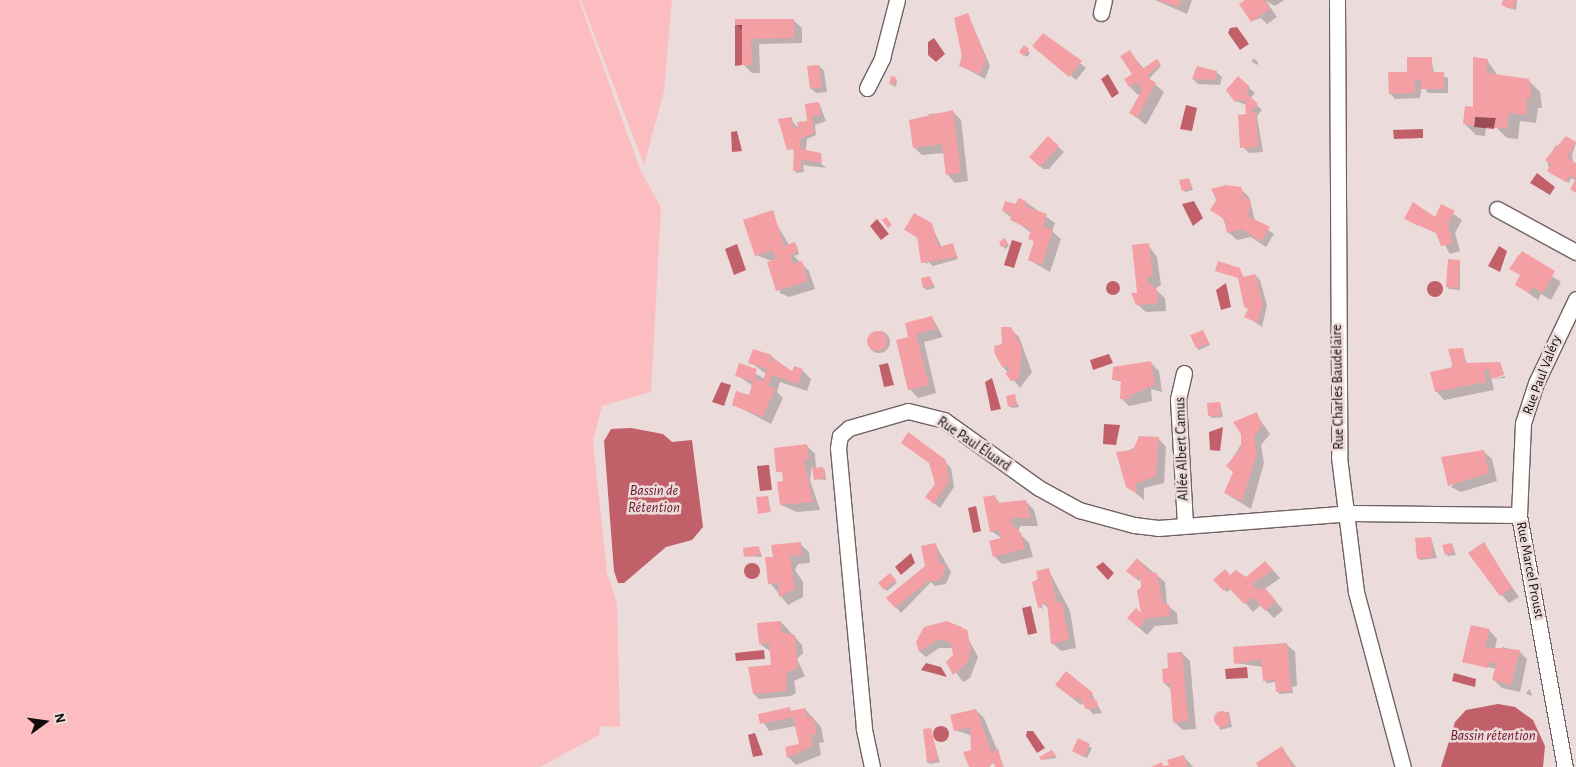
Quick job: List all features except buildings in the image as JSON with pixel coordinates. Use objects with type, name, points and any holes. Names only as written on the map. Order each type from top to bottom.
[{"type":"street","points":[[867,88],[882,58],[898,0]]},
{"type":"street","name":"Rue Charles Baudelaire","points":[[1337,0],[1336,384],[1345,514],[1356,592],[1403,767]]},
{"type":"street","points":[[1497,209],[1576,252]]},
{"type":"street","name":"Rue Paul Valéry","points":[[1519,515],[1523,423],[1536,383],[1576,299]]},
{"type":"street","name":"Allée Albert Camus","points":[[1184,373],[1178,399],[1185,526]]},
{"type":"street","name":"Rue Paul Éluard","points":[[872,767],[843,516],[838,448],[846,430],[890,414],[927,413],[1079,510],[1134,525],[1185,526],[1345,514]]},
{"type":"street","name":"Rue Marcel Proust","points":[[1345,514],[1519,515],[1565,767]]},
{"type":"shaded area","points":[[0,0],[579,0],[640,169],[661,208],[651,392],[602,406],[593,441],[607,573],[617,603],[620,727],[600,726],[599,735],[540,767],[0,767]]},
{"type":"shaded area","points":[[581,0],[672,0],[664,91],[644,165]]},
{"type":"water","points":[[735,25],[742,25],[742,65],[735,66]]},
{"type":"water","points":[[1237,27],[1249,44],[1240,50],[1228,33],[1230,28]]},
{"type":"water","points":[[934,38],[945,54],[936,62],[928,55],[928,42]]},
{"type":"water","points":[[1108,74],[1119,93],[1112,98],[1101,79]]},
{"type":"water","points":[[1186,105],[1197,108],[1192,131],[1180,129]]},
{"type":"water","points":[[1475,117],[1496,118],[1494,129],[1474,127]]},
{"type":"water","points":[[1423,129],[1423,138],[1394,139],[1393,130]]},
{"type":"water","points":[[737,131],[742,151],[732,152],[731,132]]},
{"type":"water","points":[[1537,173],[1555,187],[1550,195],[1530,183]]},
{"type":"water","points":[[1194,201],[1203,218],[1193,226],[1182,204]]},
{"type":"water","points":[[877,219],[889,234],[881,240],[870,226]]},
{"type":"water","points":[[1012,240],[1022,243],[1014,268],[1004,265]]},
{"type":"water","points":[[737,244],[746,270],[734,275],[725,249]]},
{"type":"water","points":[[1499,246],[1507,251],[1500,272],[1488,266]]},
{"type":"water","points":[[1110,281],[1116,281],[1120,288],[1116,295],[1110,295],[1106,291],[1106,285]]},
{"type":"water","points":[[1435,281],[1441,283],[1443,289],[1441,295],[1435,297],[1429,295],[1427,289],[1429,283]]},
{"type":"water","points":[[1226,283],[1231,307],[1221,310],[1216,290]]},
{"type":"water","points":[[1109,354],[1113,363],[1093,370],[1090,360]]},
{"type":"water","points":[[888,363],[894,385],[884,387],[879,365]]},
{"type":"water","points":[[992,378],[1001,409],[991,411],[985,382]]},
{"type":"water","points":[[721,382],[731,385],[724,406],[712,402]]},
{"type":"water","points":[[1104,424],[1120,425],[1116,445],[1103,444]]},
{"type":"water","points":[[1223,427],[1220,451],[1210,450],[1209,432]]},
{"type":"water","name":"Bassin de Rétention","points":[[631,428],[663,434],[672,442],[692,440],[703,527],[692,540],[666,547],[624,583],[618,583],[614,571],[604,441],[611,429]]},
{"type":"water","points":[[769,465],[772,490],[760,491],[757,466]]},
{"type":"water","points":[[976,506],[981,531],[973,533],[968,508]]},
{"type":"water","points":[[911,553],[915,563],[901,575],[895,567]]},
{"type":"water","points":[[1103,562],[1114,573],[1108,580],[1096,567]]},
{"type":"water","points":[[749,563],[755,563],[760,568],[758,577],[749,579],[744,574],[744,568]]},
{"type":"water","points":[[1031,606],[1037,633],[1028,635],[1022,608]]},
{"type":"water","points":[[764,650],[765,659],[736,661],[735,653]]},
{"type":"water","points":[[926,663],[941,667],[947,677],[921,670]]},
{"type":"water","points":[[1247,667],[1248,678],[1226,679],[1225,669]]},
{"type":"water","points":[[1454,673],[1476,679],[1475,687],[1452,681]]},
{"type":"water","name":"Bassin rétention","points":[[1498,704],[1515,707],[1533,720],[1545,746],[1543,767],[1441,767],[1455,722],[1466,710]]},
{"type":"water","points":[[941,726],[947,728],[949,734],[947,740],[941,742],[935,740],[933,734],[935,728]]},
{"type":"water","points":[[1027,731],[1033,731],[1045,748],[1037,753],[1026,736]]},
{"type":"water","points":[[755,733],[763,755],[753,757],[748,735]]}]
